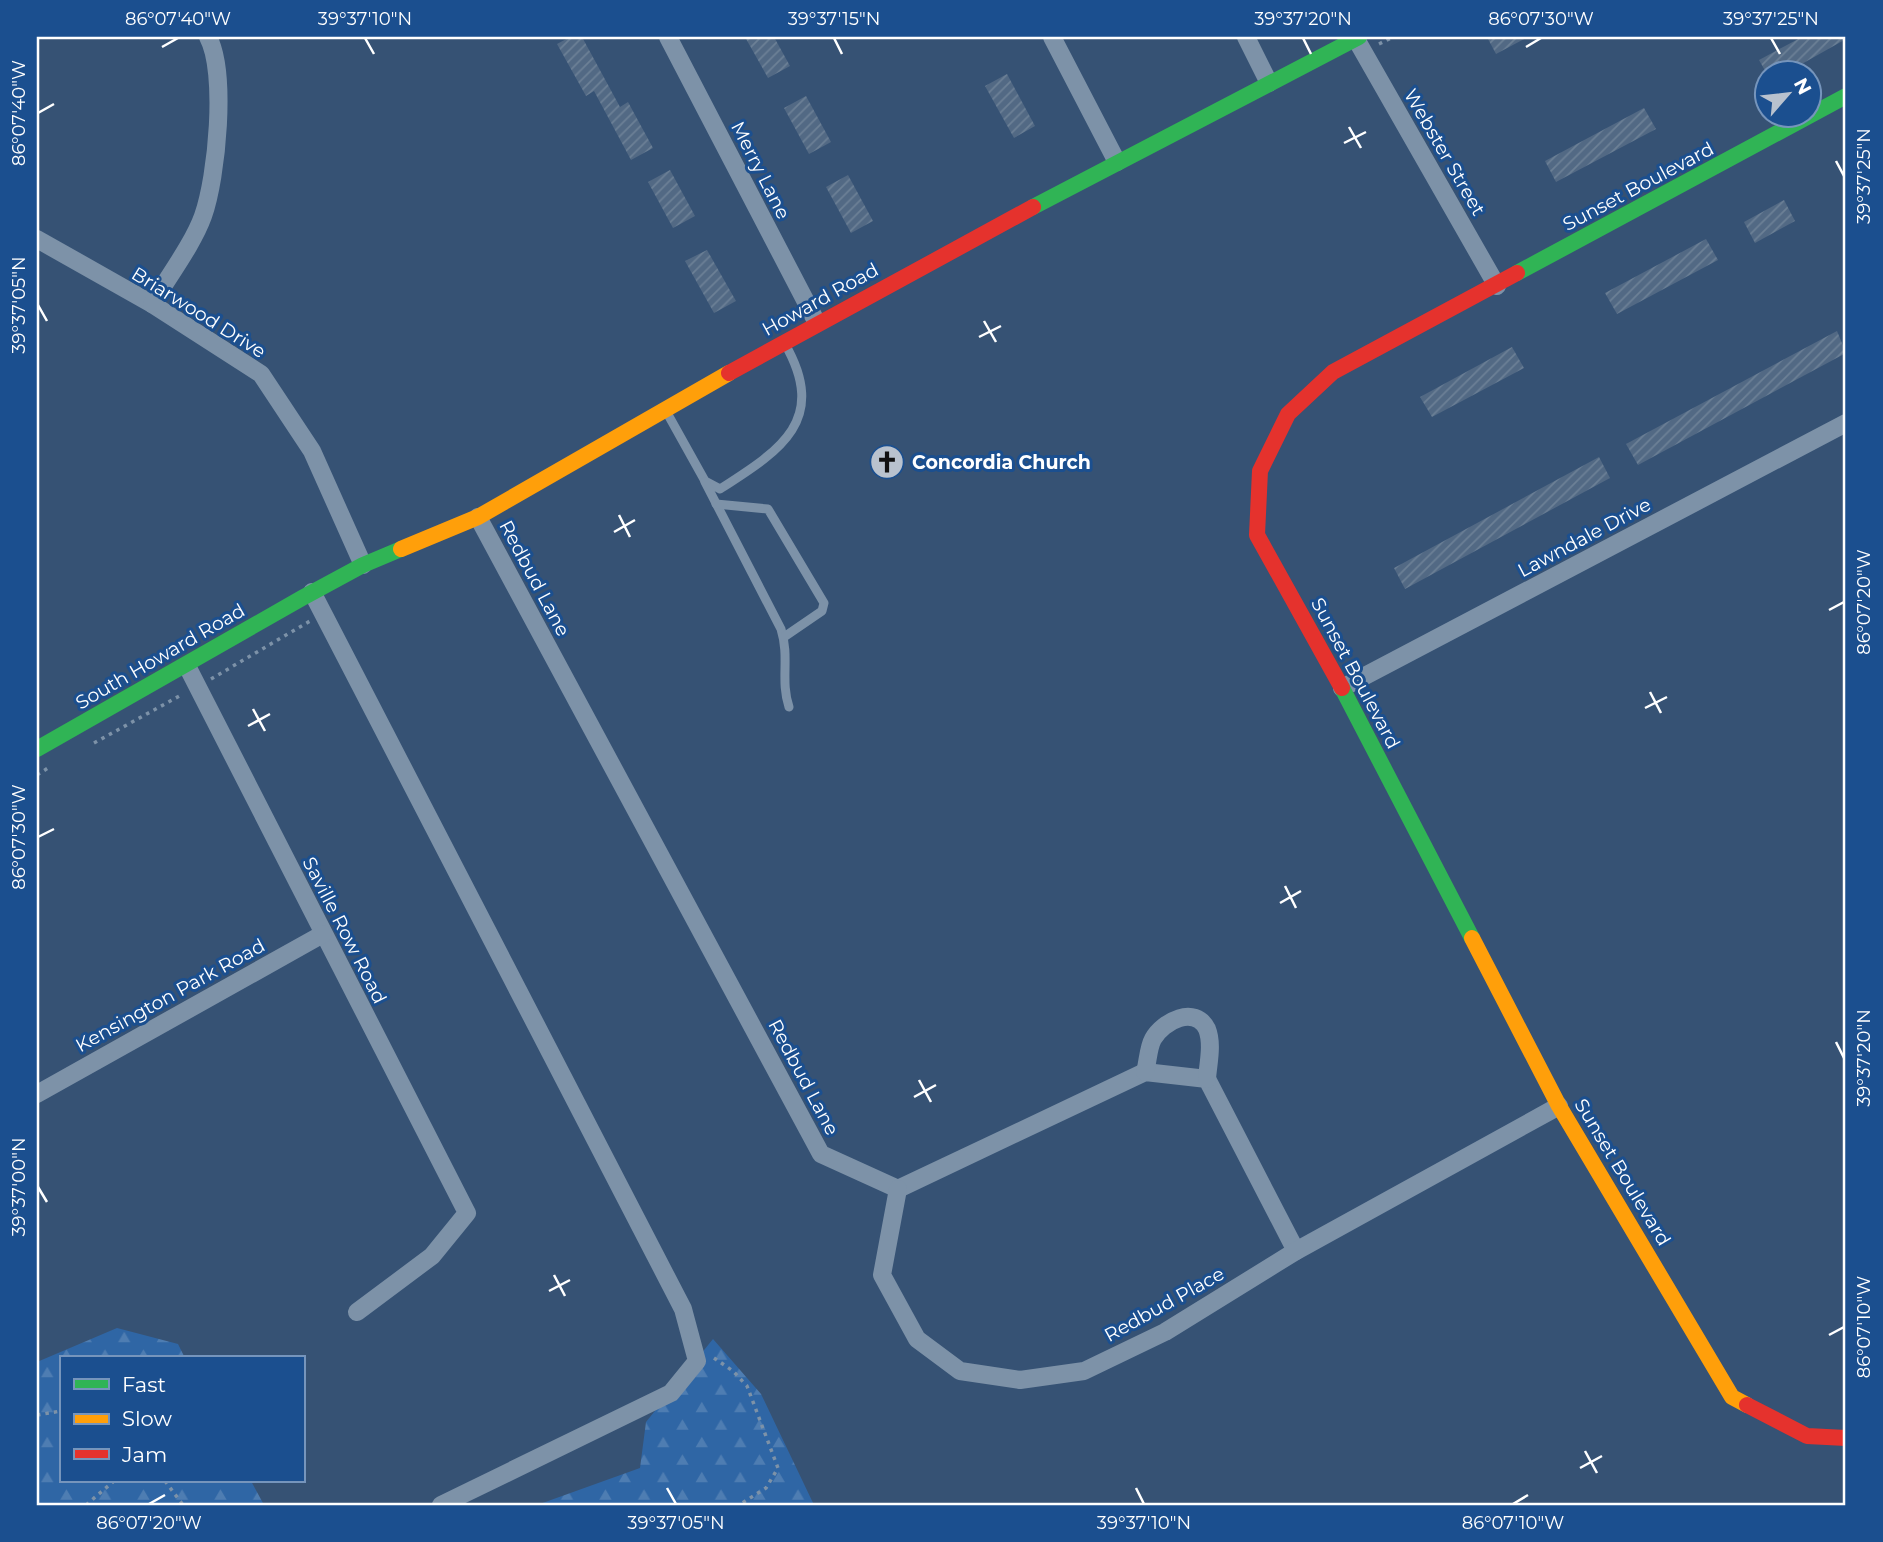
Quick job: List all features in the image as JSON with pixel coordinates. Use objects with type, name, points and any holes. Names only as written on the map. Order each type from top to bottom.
[{"type":"street","points":[[152,304],[203,216],[206,204],[218,141],[216,51],[208,37]]},
{"type":"street","name":"Merry Lane","points":[[668,37],[817,323]]},
{"type":"street","points":[[1052,37],[1117,162]]},
{"type":"street","points":[[1246,37],[1269,83]]},
{"type":"street","name":"Howard Road","points":[[307,595],[363,565],[478,517],[817,323],[1117,162],[1357,38]]},
{"type":"street","name":"Webster Street","points":[[1357,38],[1497,286]]},
{"type":"street","name":"Sunset Boulevard","points":[[1846,96],[1333,372],[1288,414],[1260,471],[1257,535],[1342,688],[1559,1106],[1732,1397],[1807,1436],[1846,1438]]},
{"type":"street","name":"Briarwood Drive","points":[[37,239],[152,304],[261,374],[312,451],[363,565]]},
{"type":"street","name":"Lawndale Drive","points":[[1342,688],[1846,423]]},
{"type":"street","name":"Redbud Lane","points":[[478,517],[821,1154],[898,1189]]},
{"type":"street","points":[[307,595],[435,823],[683,1309],[697,1361],[671,1393],[441,1505]]},
{"type":"street","name":"South Howard Road","points":[[37,749],[187,666],[307,595]]},
{"type":"street","name":"Saville Row Road","points":[[187,666],[467,1213],[432,1256],[357,1312]]},
{"type":"street","name":"Kensington Park Road","points":[[37,1094],[323,934]]},
{"type":"street","points":[[1145,1072],[1153,1039],[1172,1020],[1186,1017],[1201,1021],[1208,1031],[1210,1050],[1207,1079],[1296,1251]]},
{"type":"street","points":[[898,1189],[1145,1072],[1207,1079]]},
{"type":"street","name":"Redbud Place","points":[[898,1189],[882,1275],[917,1339],[960,1371],[1020,1380],[1084,1371],[1166,1332],[1296,1251],[1559,1106]]},
{"type":"lane","points":[[705,481],[720,489],[768,458],[791,436],[800,407],[801,378],[784,342]]},
{"type":"lane","points":[[665,410],[705,481],[784,637],[788,649],[784,693],[789,707]]},
{"type":"lane","points":[[716,504],[768,509],[824,603],[822,611],[784,637]]},
{"type":"path","points":[[694,1353],[706,1354],[733,1371],[747,1386],[778,1468],[766,1488],[739,1505]]},
{"type":"path","points":[[37,1415],[60,1411]]},
{"type":"path","points":[[86,1505],[113,1482]]},
{"type":"path","points":[[166,1482],[183,1505]]},
{"type":"green space","points":[[117,1328],[178,1344],[184,1356],[60,1356],[60,1482],[252,1482],[264,1505],[37,1505],[37,1362]]},
{"type":"green space","points":[[713,1339],[761,1394],[814,1505],[537,1505],[640,1468],[646,1422]]},
{"type":"building","points":[[570,37],[582,37],[620,107],[628,102],[653,148],[631,160],[594,91],[586,96],[557,44]]},
{"type":"building","points":[[745,37],[774,37],[790,66],[768,78]]},
{"type":"building","points":[[1487,37],[1528,37],[1496,54]]},
{"type":"building","points":[[1802,37],[1846,37],[1809,60],[1759,60]]},
{"type":"building","points":[[1007,74],[1035,126],[1014,138],[985,86]]},
{"type":"building","points":[[806,96],[831,142],[809,154],[784,108]]},
{"type":"building","points":[[1644,108],[1656,129],[1556,182],[1545,161]]},
{"type":"building","points":[[670,170],[695,216],[673,228],[648,182]]},
{"type":"building","points":[[848,175],[873,221],[851,233],[826,187]]},
{"type":"building","points":[[1784,200],[1795,221],[1755,243],[1744,222]]},
{"type":"building","points":[[1706,239],[1718,260],[1617,314],[1605,293]]},
{"type":"building","points":[[707,250],[736,301],[714,313],[685,261]]},
{"type":"building","points":[[1837,331],[1846,353],[1638,465],[1626,444]]},
{"type":"building","points":[[1512,347],[1524,368],[1432,417],[1420,397]]},
{"type":"building","points":[[1599,457],[1610,478],[1405,589],[1394,568]]},
{"type":"traffic: fast","points":[[1033,207],[1359,37]]},
{"type":"traffic: fast","points":[[1517,273],[1846,96]]},
{"type":"traffic: fast","points":[[37,749],[302,598],[363,565],[401,549]]},
{"type":"traffic: fast","points":[[1342,688],[1472,938]]},
{"type":"traffic: slow","points":[[401,549],[478,517],[729,373]]},
{"type":"traffic: slow","points":[[1472,938],[1559,1106],[1732,1397],[1747,1405]]},
{"type":"traffic: jam","points":[[729,373],[1033,207]]},
{"type":"traffic: jam","points":[[1342,688],[1257,535],[1260,471],[1288,414],[1333,372],[1517,273]]},
{"type":"traffic: jam","points":[[1747,1405],[1807,1436],[1846,1438]]},
{"type":"place","name":"Concordia Church","points":[[887,462]]}]
